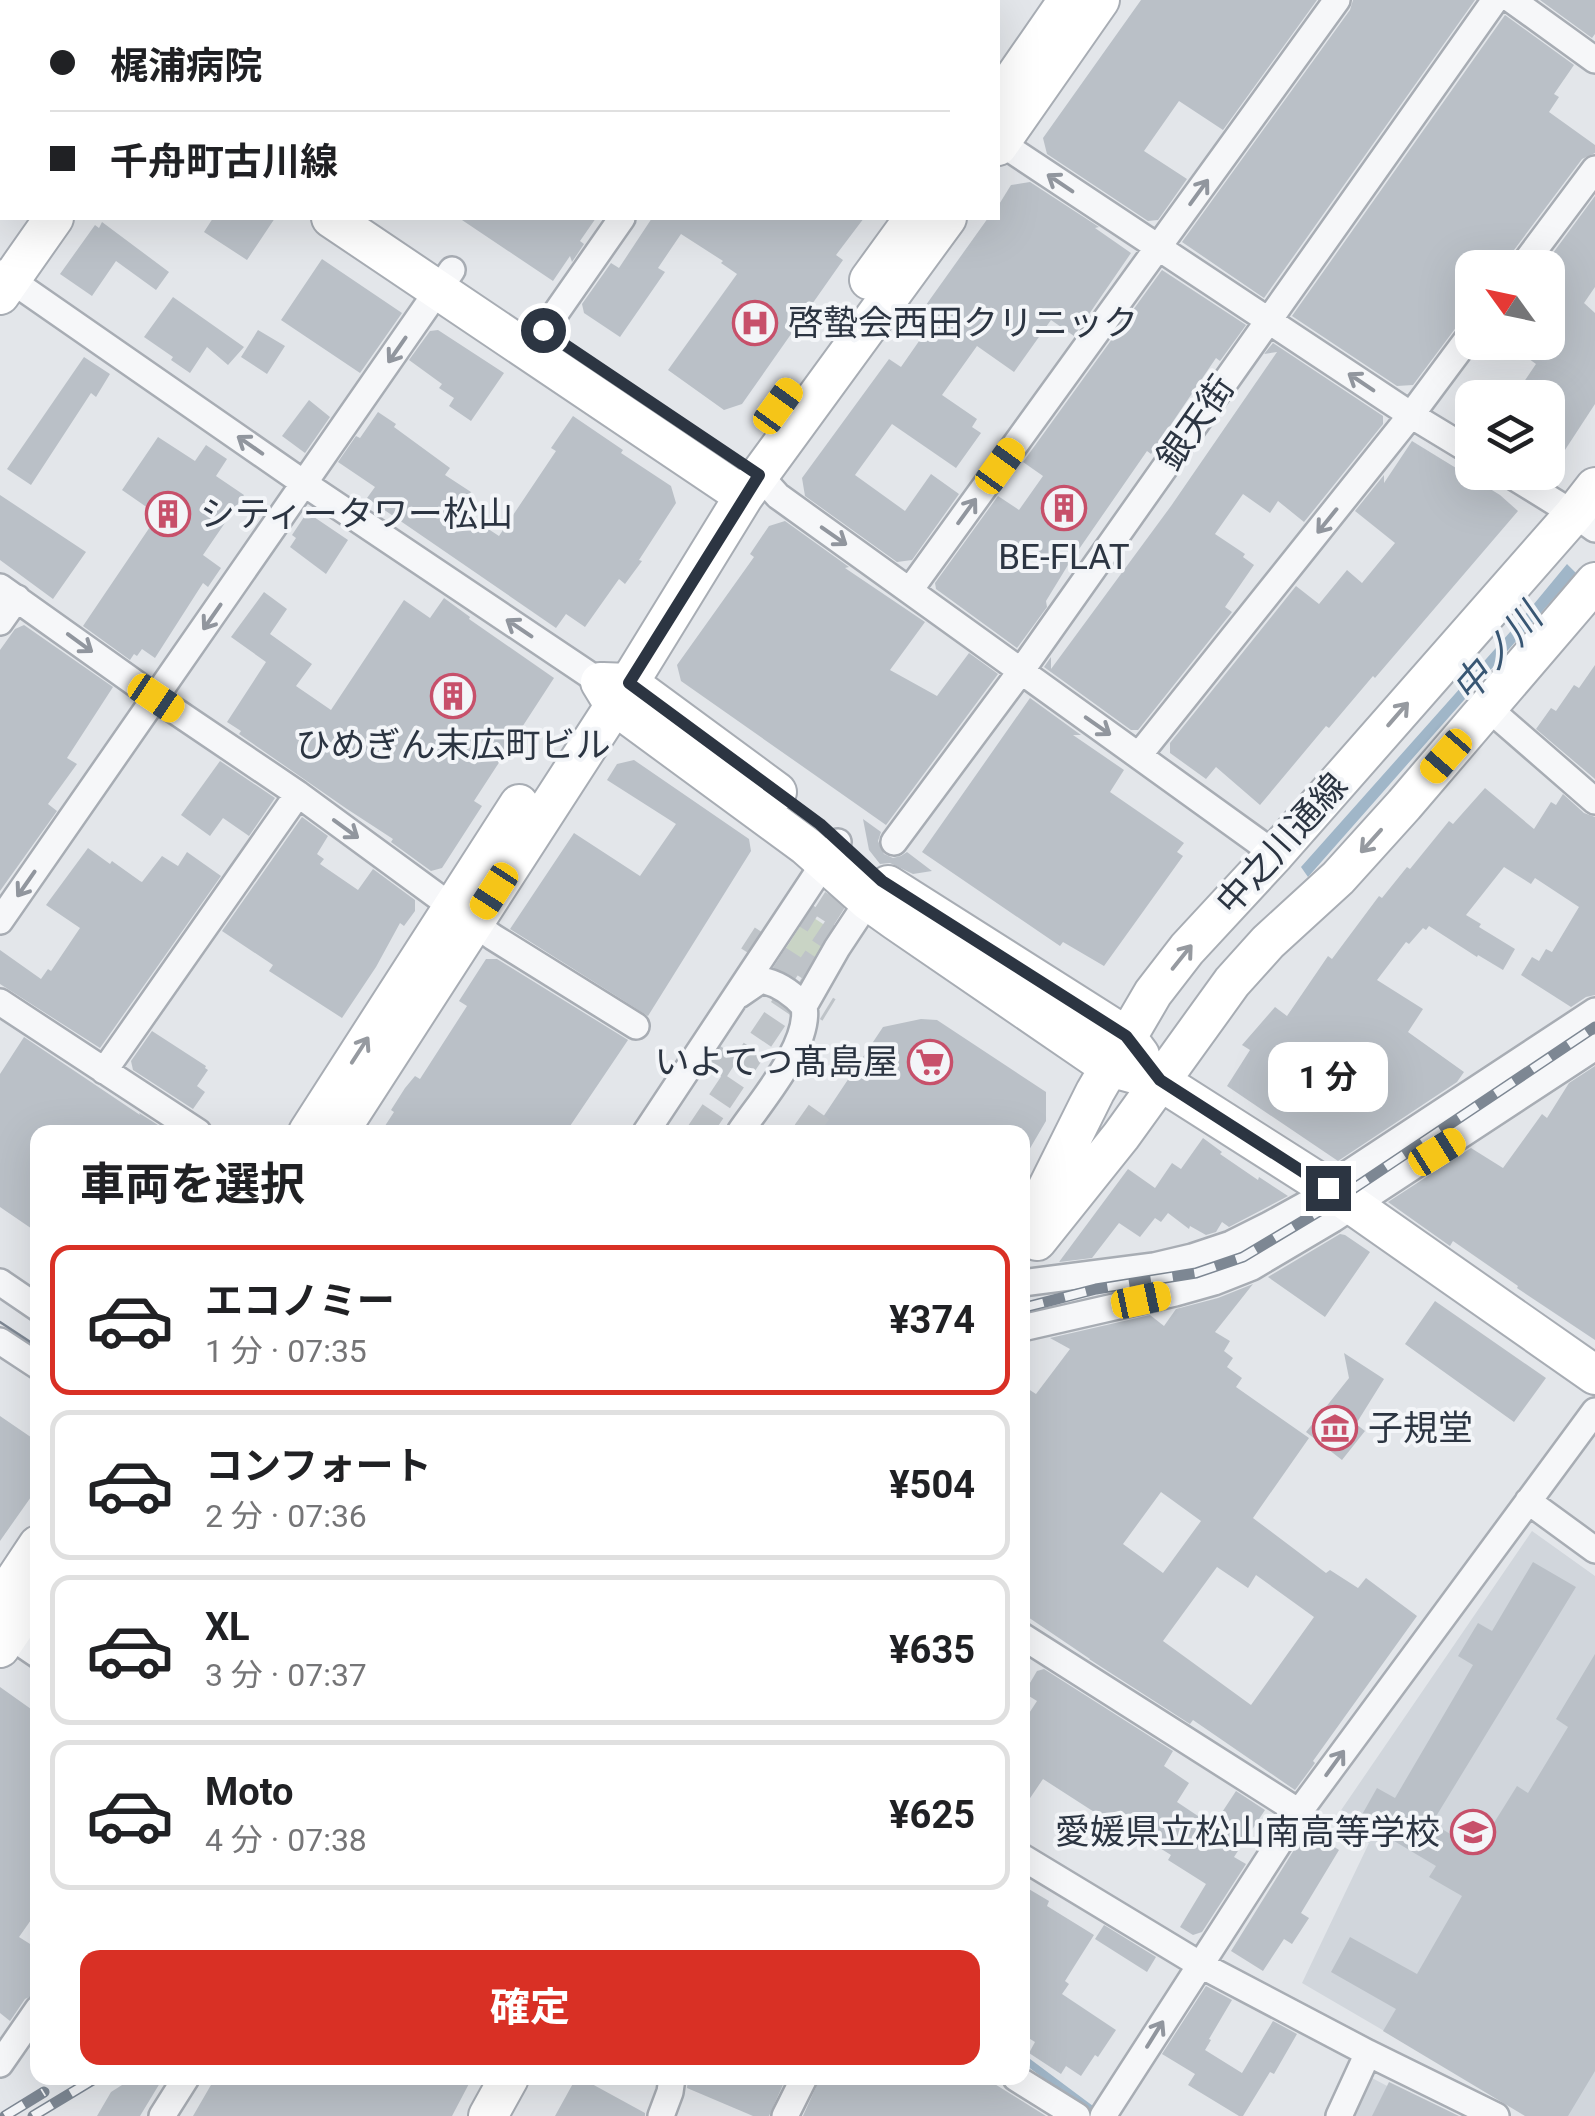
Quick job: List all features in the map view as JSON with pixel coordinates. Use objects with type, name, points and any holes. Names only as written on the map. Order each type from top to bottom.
[{"type":"street","points":[[1000,98],[1068,0]]},
{"type":"street","points":[[1000,140],[1100,0]]},
{"type":"street","points":[[910,590],[1337,0]]},
{"type":"street","name":"銀天街","points":[[894,842],[1021,671],[1494,0]]},
{"type":"street","points":[[1512,0],[1595,60]]},
{"type":"street","points":[[1000,144],[1455,442]]},
{"type":"street","points":[[1534,250],[1595,169]]},
{"type":"street","points":[[52,220],[4,282],[820,824],[831,852],[875,891],[1340,1197],[1595,1375]]},
{"type":"street","points":[[536,340],[621,220]]},
{"type":"street","points":[[313,1125],[463,915],[614,690],[742,479],[913,220]]},
{"type":"street","points":[[742,479],[944,220]]},
{"type":"street","points":[[352,221],[742,479],[778,496],[1275,854]]},
{"type":"street","points":[[0,921],[446,280]]},
{"type":"street","points":[[1139,755],[1455,356]]},
{"type":"street","points":[[1545,490],[1588,510]]},
{"type":"street","name":"中之川通線","points":[[1030,1223],[1117,1052],[1153,992],[1187,949],[1588,510]]},
{"type":"street","name":"中之川通線","points":[[1030,1249],[1121,1136],[1232,982],[1268,942],[1338,878],[1595,582]]},
{"type":"street","points":[[0,622],[8,592],[298,794],[493,937],[636,1026]]},
{"type":"street","points":[[1488,708],[1595,801]]},
{"type":"street","points":[[104,1071],[298,794]]},
{"type":"street","points":[[651,1125],[831,852]]},
{"type":"street","points":[[745,1125],[794,1051],[802,1036],[804,1006],[875,891]]},
{"type":"street","points":[[343,1125],[463,915]]},
{"type":"street","points":[[734,998],[762,980],[785,989],[804,1006]]},
{"type":"street","points":[[0,1002],[187,1125]]},
{"type":"street","points":[[1030,1326],[1214,1282],[1252,1267],[1340,1197],[1595,1012]]},
{"type":"street","points":[[1030,1282],[1154,1266],[1230,1244],[1309,1203],[1340,1197],[1595,1047]]},
{"type":"street","points":[[0,1282],[30,1303]]},
{"type":"street","points":[[0,1341],[30,1361]]},
{"type":"street","points":[[1103,2116],[1300,1812],[1595,1411]]},
{"type":"street","points":[[1528,1502],[1595,1550]]},
{"type":"street","points":[[9,1634],[30,1570]]},
{"type":"street","points":[[9,1634],[30,1604]]},
{"type":"street","points":[[1030,1649],[1300,1812]]},
{"type":"street","points":[[1030,1862],[1200,1964],[1496,2116]]},
{"type":"street","points":[[0,2064],[30,2021]]},
{"type":"street","points":[[1338,2116],[1368,2053]]},
{"type":"street","points":[[162,2116],[182,2085]]},
{"type":"street","points":[[488,2116],[505,2085]]},
{"type":"street","points":[[661,2116],[671,2085]]},
{"type":"street","points":[[784,2116],[800,2085]]},
{"type":"street","points":[[1027,2085],[1076,2116]]},
{"type":"shaded area","name":"愛媛県立松山南高等学校","points":[[1532,1531],[1595,1576],[1595,2116],[1530,2116],[1302,1983],[1369,1843],[1333,1822]]},
{"type":"shaded area","points":[[1372,2078],[1444,2116],[1353,2116]]},
{"type":"green space","points":[[808,914],[835,932],[809,972],[796,974],[779,959]]},
{"type":"water","name":"中ノ川","points":[[1567,564],[1576,573],[1308,877],[1301,867]]},
{"type":"water","points":[[1030,2059],[1093,2106],[1090,2113],[1030,2068]]},
{"type":"building","points":[[1141,0],[1317,0],[1223,130],[1179,101],[1144,151],[1187,179],[1158,220],[1148,221],[1047,154],[1043,138]]},
{"type":"building","points":[[1353,0],[1475,0],[1264,298],[1182,242],[1350,10]]},
{"type":"building","points":[[1540,0],[1595,0],[1595,34],[1592,38]]},
{"type":"building","points":[[1505,15],[1574,65],[1554,94],[1559,97],[1549,112],[1595,145],[1595,153],[1582,159],[1514,250],[1455,250],[1455,329],[1413,385],[1397,386],[1292,316]]},
{"type":"building","points":[[1030,182],[1131,253],[1074,336],[1051,320],[1014,372],[977,346],[942,395],[977,419],[972,427],[981,433],[956,468],[892,424],[855,475],[905,511],[931,474],[959,494],[912,560],[897,562],[805,496],[802,478],[889,359],[901,367],[933,321],[921,312],[987,220],[1000,220],[1000,203],[1011,185]]},
{"type":"building","points":[[1595,196],[1595,287],[1584,303],[1595,313],[1595,404],[1565,450],[1565,380],[1525,380],[1536,364],[1531,360],[1565,360],[1565,250],[1555,250]]},
{"type":"building","points":[[212,220],[274,220],[247,260],[204,232]]},
{"type":"building","points":[[462,220],[595,220],[572,262],[570,256],[553,281]]},
{"type":"building","points":[[651,220],[862,220],[836,255],[843,260],[742,404],[724,410],[668,370],[737,274],[681,234],[658,268],[665,272],[620,337],[584,313],[582,304],[611,263],[619,268]]},
{"type":"building","points":[[102,222],[169,272],[156,290],[116,261],[92,296],[60,274],[95,225],[99,228]]},
{"type":"building","points":[[322,259],[402,313],[360,373],[281,320]]},
{"type":"building","points":[[1162,270],[1246,325],[1220,361],[1216,358],[1151,454],[1147,451],[1068,565],[1046,601],[1047,607],[1017,648],[936,589],[935,583],[998,496],[1019,510],[1043,476],[1023,462]]},
{"type":"building","points":[[173,297],[244,347],[228,365],[207,347],[190,373],[144,337]]},
{"type":"building","points":[[258,330],[285,346],[267,374],[241,357]]},
{"type":"building","points":[[438,330],[504,373],[471,421],[449,406],[454,398],[439,388],[442,384],[409,360],[430,331]]},
{"type":"building","points":[[1273,343],[1383,416],[1383,424],[1304,522],[1278,501],[1270,513],[1243,494],[1215,534],[1245,554],[1243,557],[1254,565],[1225,607],[1232,612],[1138,730],[1131,730],[1044,667],[1051,657],[1051,669],[1171,506],[1277,352],[1264,354]]},
{"type":"building","points":[[84,357],[110,374],[96,397],[91,393],[31,485],[7,469]]},
{"type":"building","points":[[309,400],[330,417],[305,453],[282,436]]},
{"type":"building","points":[[378,412],[450,468],[445,475],[471,492],[459,510],[499,536],[556,451],[551,448],[573,416],[671,486],[676,503],[639,560],[642,561],[625,584],[619,579],[585,627],[566,614],[556,628],[367,498],[375,487],[338,462]]},
{"type":"building","points":[[158,437],[195,461],[206,445],[227,459],[216,476],[244,495],[203,555],[221,568],[208,587],[203,583],[155,658],[142,649],[130,660],[83,626],[158,515],[122,490]]},
{"type":"building","points":[[1412,441],[1455,467],[1455,490],[1492,490],[1518,511],[1260,805],[1216,767],[1206,779],[1170,753],[1170,743],[1296,586],[1319,604],[1347,570],[1362,583],[1395,543],[1355,511],[1384,475],[1384,483]]},
{"type":"building","points":[[0,495],[86,552],[53,599],[0,560]]},
{"type":"building","points":[[304,517],[314,517],[348,540],[326,574],[290,547],[296,538],[292,535]]},
{"type":"building","points":[[785,521],[849,567],[845,568],[925,622],[890,670],[937,696],[969,653],[998,674],[886,825],[681,681],[677,665],[754,557],[750,554],[769,526]]},
{"type":"building","points":[[264,592],[287,609],[270,634],[312,664],[296,686],[331,710],[404,600],[430,618],[444,598],[554,678],[474,801],[482,806],[442,868],[431,871],[391,842],[393,839],[227,722],[266,662],[231,637]]},
{"type":"building","points":[[24,625],[113,687],[67,758],[77,764],[48,804],[57,811],[0,891],[0,650],[15,629]]},
{"type":"building","points":[[1595,665],[1595,779],[1536,729],[1551,708],[1556,711],[1574,685],[1579,688]]},
{"type":"building","points":[[1030,698],[1081,735],[1073,735],[1124,770],[1110,792],[1184,843],[1177,852],[1183,856],[1104,966],[1063,942],[1060,946],[922,852]]},
{"type":"building","points":[[634,760],[749,839],[751,851],[648,1016],[510,929],[574,833],[640,876],[676,824],[607,780],[617,764]]},
{"type":"building","points":[[220,761],[275,798],[249,836],[223,818],[210,836],[181,815]]},
{"type":"building","points":[[1485,788],[1534,829],[1551,802],[1556,805],[1563,794],[1584,813],[1595,817],[1595,995],[1571,1007],[1521,975],[1532,957],[1539,961],[1546,949],[1552,952],[1579,907],[1535,878],[1531,884],[1504,867],[1466,915],[1515,949],[1503,970],[1429,926],[1409,944],[1406,942],[1377,980],[1423,1009],[1408,1032],[1464,1072],[1457,1082],[1338,1161],[1227,1086],[1250,1050],[1242,1045],[1275,1007],[1287,1016],[1328,956],[1332,959],[1379,896],[1382,898],[1449,821],[1453,824]]},
{"type":"building","points":[[302,817],[328,836],[317,854],[324,859],[320,864],[358,890],[373,869],[415,900],[415,911],[404,926],[400,923],[342,1018],[269,971],[273,965],[222,931]]},
{"type":"building","points":[[863,819],[881,832],[878,841],[884,854],[893,858],[907,852],[932,871],[913,874],[890,863],[880,864],[869,850]]},
{"type":"building","points":[[88,848],[142,882],[162,856],[178,866],[187,852],[221,876],[100,1048],[0,984],[0,950],[41,979],[48,969],[51,971],[80,928],[46,905]]},
{"type":"building","points":[[486,959],[497,959],[628,1040],[571,1125],[386,1125],[405,1088],[415,1076],[420,1079],[467,1006],[459,1001]]},
{"type":"building","name":"いよてつ髙島屋","points":[[921,1019],[937,1020],[1046,1092],[1046,1121],[1030,1148],[1030,1125],[818,1125],[883,1027]]},
{"type":"building","points":[[152,1031],[206,1066],[208,1070],[197,1086],[205,1092],[193,1109],[133,1070],[131,1061]]},
{"type":"building","points":[[24,1037],[158,1125],[30,1125],[30,1228],[0,1207],[0,1074]]},
{"type":"building","points":[[1595,1066],[1595,1340],[1453,1241],[1450,1246],[1388,1202],[1471,1148],[1503,1168],[1542,1114],[1547,1118],[1569,1083]]},
{"type":"building","points":[[1203,1138],[1258,1180],[1259,1177],[1288,1196],[1229,1227],[1222,1222],[1216,1232],[1206,1235],[1190,1226],[1189,1229],[1168,1213],[1161,1222],[1155,1218],[1140,1237],[1119,1223],[1092,1258],[1059,1262],[1128,1169],[1155,1188],[1172,1163],[1181,1169]]},
{"type":"building","points":[[1340,1234],[1370,1252],[1325,1317],[1268,1277]]},
{"type":"building","points":[[1253,1284],[1215,1332],[1230,1341],[1224,1351],[1233,1358],[1227,1367],[1242,1378],[1236,1387],[1309,1438],[1253,1518],[1326,1573],[1330,1570],[1358,1588],[1366,1578],[1417,1616],[1295,1790],[1193,1720],[1190,1724],[1030,1618],[1030,1390],[1036,1394],[1070,1349],[1050,1338],[1150,1315],[1164,1326],[1176,1309]],"holes":[[[1161,1492],[1201,1521],[1163,1573],[1123,1544]],[[1217,1567],[1248,1588],[1256,1575],[1314,1617],[1251,1705],[1163,1641]]]},
{"type":"building","points":[[1435,1301],[1546,1378],[1514,1422],[1405,1344]]},
{"type":"building","points":[[1344,1353],[1384,1379],[1356,1424],[1365,1431],[1342,1460],[1306,1432],[1349,1378]]},
{"type":"building","points":[[0,1416],[30,1437],[30,1498],[0,1541]]},
{"type":"building","name":"愛媛県立松山南高等学校","points":[[1533,1562],[1576,1587],[1432,1823],[1477,1850],[1517,1786],[1528,1793],[1568,1727],[1556,1719],[1595,1654],[1595,2071],[1568,2116],[1525,2116],[1383,2031],[1396,2009],[1331,1972],[1350,1937],[1417,1974],[1462,1896],[1429,1877],[1436,1866],[1359,1820],[1377,1788],[1395,1798],[1473,1665],[1458,1656],[1478,1623],[1492,1631]]},
{"type":"building","points":[[1044,1669],[1173,1751],[1164,1766],[1189,1783],[1177,1802],[1213,1826],[1236,1791],[1265,1810],[1234,1857],[1246,1864],[1202,1932],[1193,1935],[1180,1927],[1206,1884],[1168,1860],[1171,1855],[1121,1824],[1119,1828],[1043,1779],[1030,1798],[1030,1712],[1037,1701],[1030,1697],[1030,1683],[1037,1671]]},
{"type":"building","points":[[0,1687],[30,1708],[30,1921],[19,1937],[30,1944],[30,1997],[10,2021],[0,2013]]},
{"type":"building","points":[[1307,1829],[1339,1850],[1301,1913],[1309,1918],[1292,1944],[1284,1939],[1263,1971],[1231,1951]]},
{"type":"building","points":[[1030,1890],[1049,1901],[1047,1906],[1094,1935],[1065,1981],[1069,1984],[1062,1994],[1116,2030],[1081,2076],[1066,2066],[1061,2074],[1030,2054],[1035,2042],[1030,2039]]},
{"type":"building","points":[[1104,1925],[1156,1957],[1147,1972],[1095,1939]]},
{"type":"building","points":[[1206,1986],[1232,2000],[1205,2050],[1242,2073],[1273,2021],[1297,2034],[1243,2116],[1188,2085],[1195,2074],[1162,2054]]},
{"type":"building","points":[[1389,2082],[1459,2116],[1372,2116]]},
{"type":"building","points":[[122,2085],[159,2085],[140,2116],[97,2116],[111,2092]]},
{"type":"building","points":[[211,2085],[468,2085],[452,2116],[193,2116]]},
{"type":"building","points":[[572,2085],[594,2085],[645,2113],[645,2116],[555,2116]]},
{"type":"building","points":[[783,2085],[769,2116],[753,2116],[687,2088]]},
{"type":"building","points":[[817,2085],[996,2085],[1046,2116],[803,2116]]},
{"type":"tunnel","points":[[797,925],[813,899],[843,918]]},
{"type":"tunnel","points":[[704,1125],[841,920]]},
{"type":"tunnel","points":[[748,938],[805,975]]},
{"type":"tunnel","points":[[795,989],[829,1010]]},
{"type":"tunnel","points":[[711,1055],[739,1073]]},
{"type":"tunnel","points":[[810,1125],[819,1112]]},
{"type":"tram line","points":[[0,1322],[30,1342]]},
{"type":"railway","points":[[1030,1306],[1096,1289],[1196,1273],[1243,1257],[1323,1209],[1595,1027]]},
{"type":"railway","points":[[33,2116],[84,2085]]},
{"type":"railway","points":[[5,2116],[44,2092]]},
{"type":"place","name":"啓蟄会西田クリニック","points":[[755,323]]},
{"type":"place","name":"BE-FLAT","points":[[1064,508]]},
{"type":"place","name":"シティータワー松山","points":[[168,514]]},
{"type":"place","name":"ひめぎん末広町ビル","points":[[453,696]]},
{"type":"place","name":"いよてつ髙島屋","points":[[930,1062]]},
{"type":"place","name":"子規堂","points":[[1335,1428]]},
{"type":"place","name":"愛媛県立松山南高等学校","points":[[1473,1832]]},
{"type":"route","points":[[543,330],[759,475],[629,683],[820,824],[882,881],[1126,1036],[1160,1080],[1328,1188]]}]
